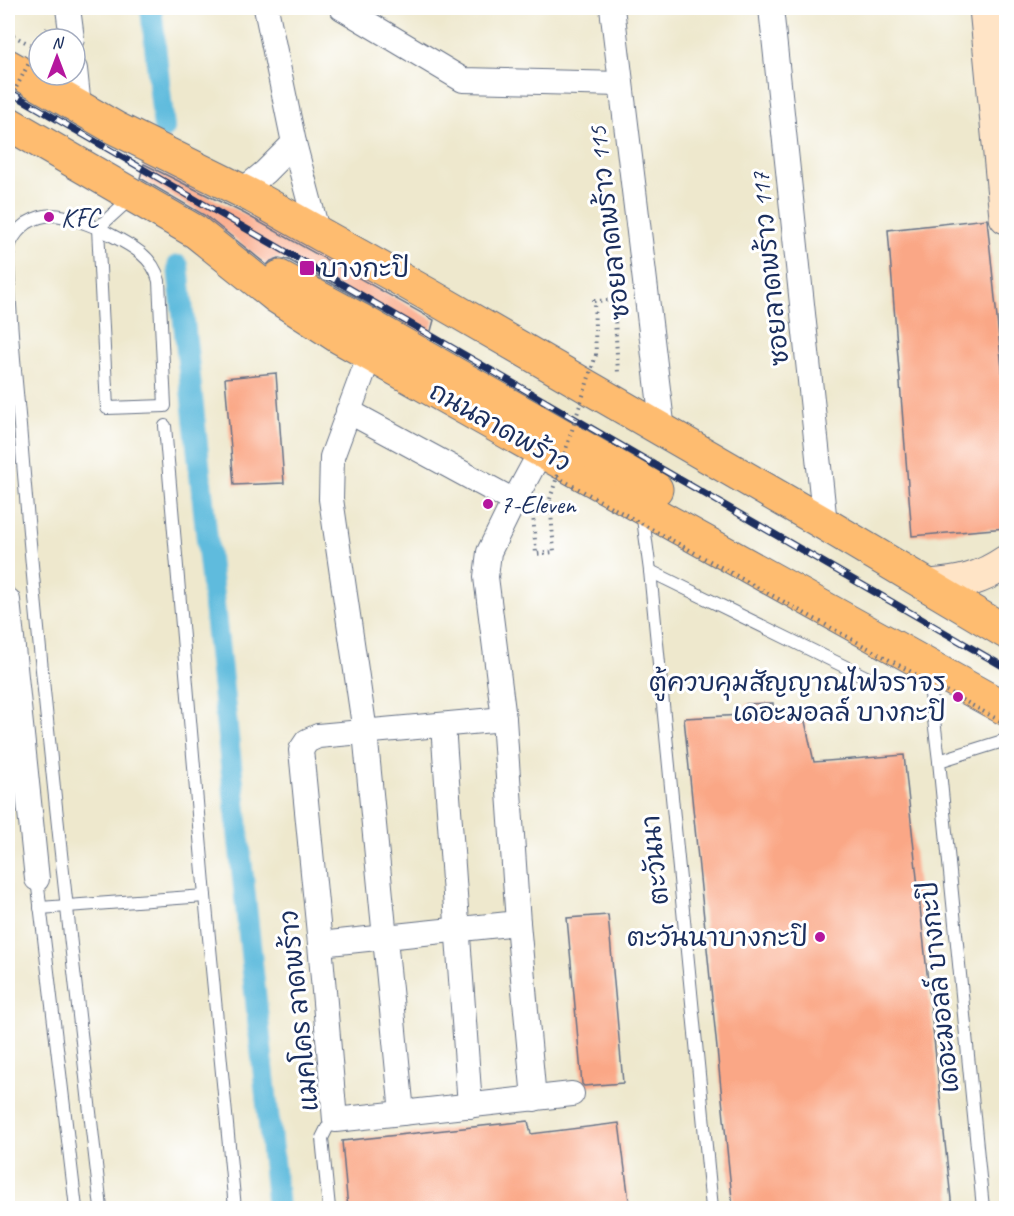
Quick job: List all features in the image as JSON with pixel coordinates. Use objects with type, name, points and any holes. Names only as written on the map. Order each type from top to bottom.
[{"type":"main road","points":[[8,66],[115,128],[242,191],[427,294],[825,524],[1006,632]]},
{"type":"main road","name":"ถนนลาดพร้าว","points":[[8,123],[196,232],[277,297],[549,464],[642,507],[1006,709]]},
{"type":"main road","points":[[115,128],[236,208],[1006,651]]},
{"type":"main road","points":[[196,232],[321,298],[1006,688]]},
{"type":"street","points":[[68,8],[70,27]]},
{"type":"street","points":[[266,8],[294,143],[318,234]]},
{"type":"street","points":[[342,8],[463,80],[621,84]]},
{"type":"street","name":"ซอยลาดพร้าว 115","points":[[612,8],[663,431]]},
{"type":"street","name":"ซอยลาดพร้าว 117","points":[[771,8],[825,524]]},
{"type":"street","points":[[986,8],[1006,217]]},
{"type":"street","points":[[77,87],[79,107]]},
{"type":"street","points":[[242,191],[294,143]]},
{"type":"street","points":[[370,354],[332,457],[331,499],[365,732],[402,1113]]},
{"type":"street","points":[[348,411],[523,506]]},
{"type":"street","points":[[534,1099],[518,923],[504,719],[486,577],[489,552],[523,506],[549,464]]},
{"type":"street","points":[[929,586],[954,584],[973,579],[993,571],[1006,562]]},
{"type":"street","points":[[8,600],[37,879]]},
{"type":"street","name":"แมคโคร ลาดพร้าว","points":[[504,719],[318,736],[308,741],[301,750],[335,1119],[572,1094]]},
{"type":"street","points":[[442,725],[470,1106]]},
{"type":"street","points":[[320,944],[518,923]]},
{"type":"lane","points":[[98,228],[133,196]]},
{"type":"lane","points":[[98,228],[107,408],[165,406],[159,281],[150,261],[98,228],[54,214],[30,221],[19,229],[10,243],[8,255],[9,298],[23,465],[66,906],[101,1209]]},
{"type":"lane","points":[[165,426],[205,896],[235,1209]]},
{"type":"lane","name":"ตะวันนา","points":[[642,507],[712,1209]]},
{"type":"lane","points":[[650,571],[868,678]]},
{"type":"lane","name":"เดอะมอลล์ บางกะปิ","points":[[928,665],[983,1209]]},
{"type":"lane","points":[[939,761],[1006,740]]},
{"type":"lane","points":[[37,879],[76,1209]]},
{"type":"lane","points":[[40,908],[205,896]]},
{"type":"lane","points":[[329,1209],[322,1138],[335,1119]]},
{"type":"path","points":[[8,103],[27,67]]},
{"type":"path","points":[[523,506],[536,554],[554,552],[549,464],[596,355],[594,301],[614,300],[618,373]]},
{"type":"path","points":[[549,464],[1006,724]]},
{"type":"building","points":[[144,164],[245,214],[434,320],[431,331],[427,336],[289,260],[279,258],[267,265],[206,216],[140,178]]},
{"type":"building","points":[[987,219],[1006,408],[1006,528],[912,536],[888,230]]},
{"type":"building","points":[[276,373],[284,483],[234,485],[225,378]]},
{"type":"building","name":"ตะวันนาบางกะปิ","points":[[773,703],[774,717],[803,712],[814,762],[904,755],[952,1209],[733,1209],[684,718],[744,715],[746,704]]},
{"type":"building","points":[[608,915],[623,1083],[584,1086],[567,918]]},
{"type":"building","points":[[528,1121],[531,1134],[619,1123],[630,1209],[348,1209],[342,1141]]},
{"type":"waterway","points":[[151,8],[164,128]]},
{"type":"waterway","points":[[178,266],[278,1208]]},
{"type":"railway","points":[[8,91],[1006,668]]},
{"type":"place","name":"KFC","points":[[49,217]]},
{"type":"place","name":"บางกะปิ","points":[[307,268]]},
{"type":"place","name":"7-Eleven","points":[[488,504]]},
{"type":"place","name":"ตู้ควบคุมสัญญาณไฟจราจร เดอะมอลล์ บางกะปิ","points":[[958,697]]},
{"type":"place","name":"ตะวันนาบางกะปิ","points":[[820,937]]}]
